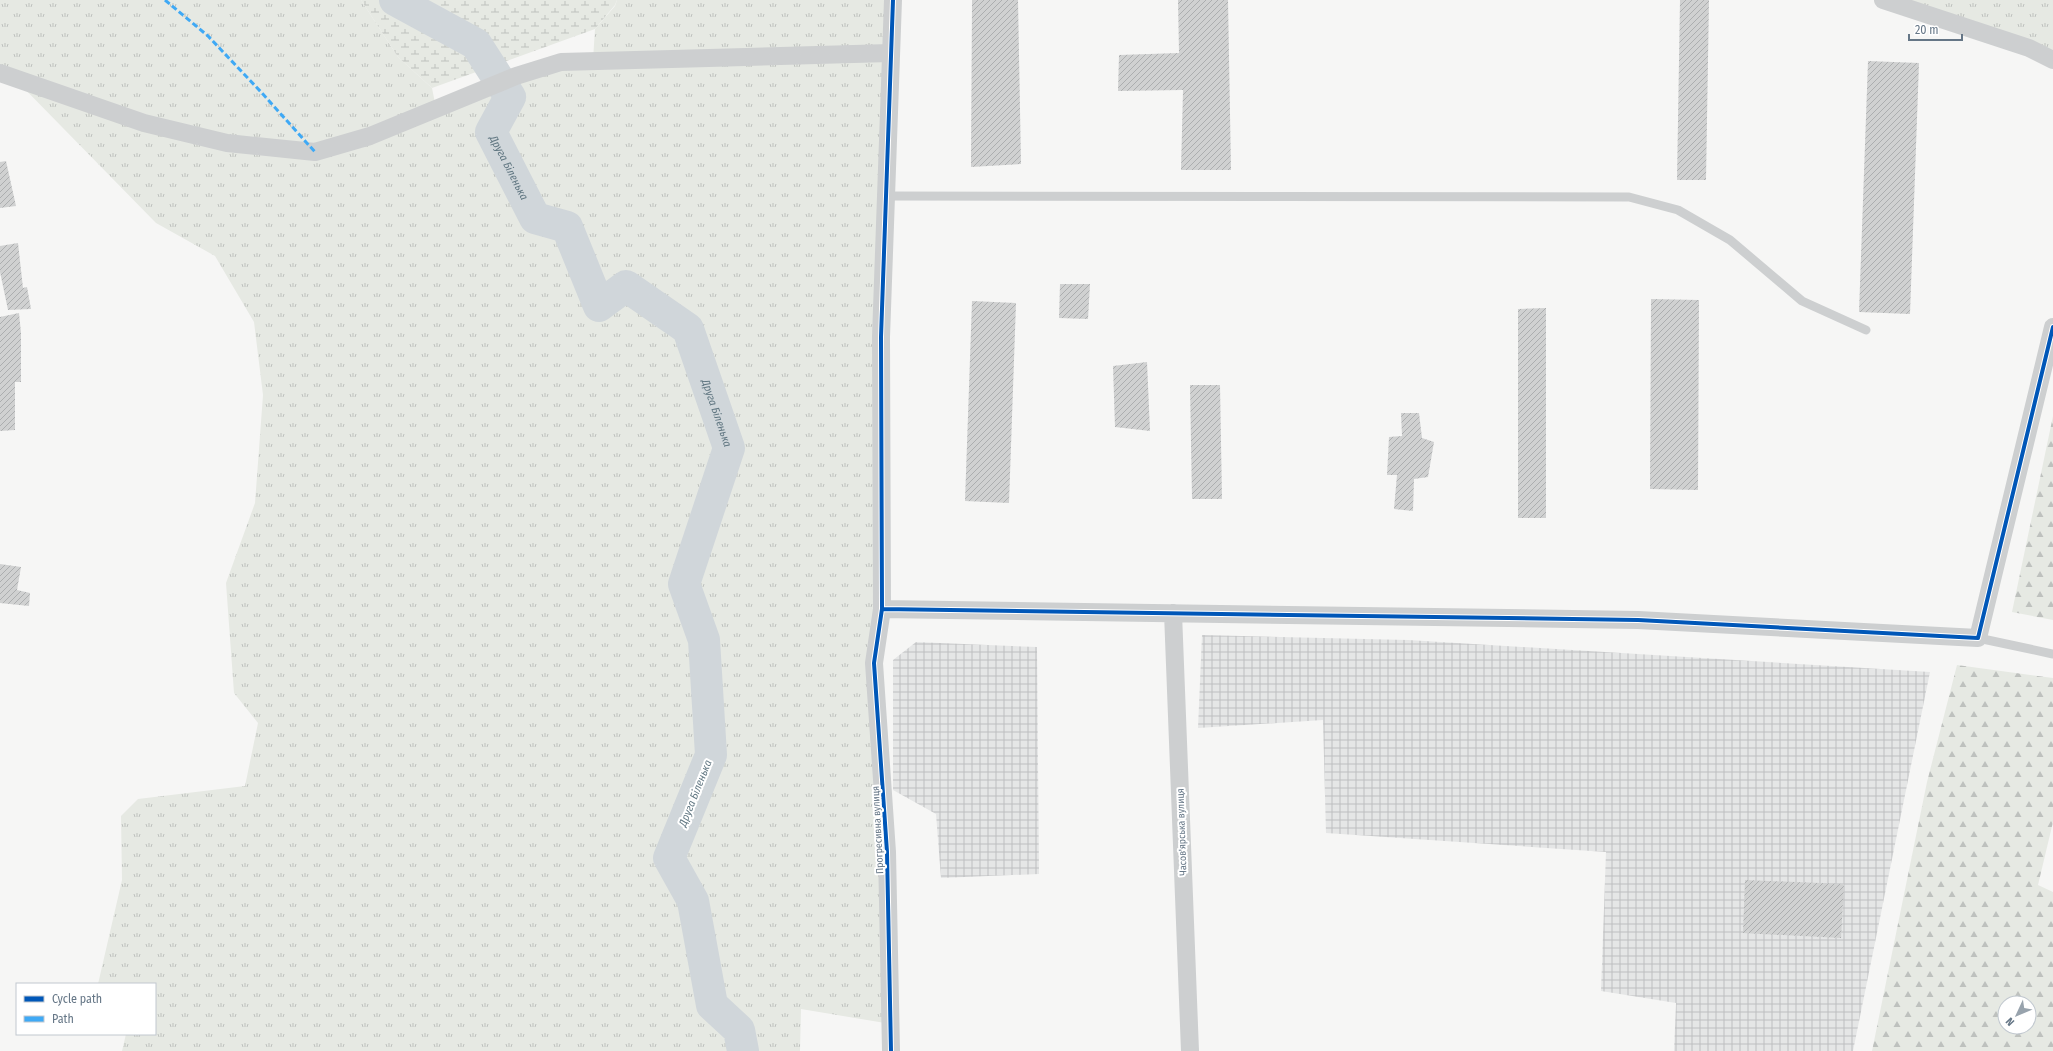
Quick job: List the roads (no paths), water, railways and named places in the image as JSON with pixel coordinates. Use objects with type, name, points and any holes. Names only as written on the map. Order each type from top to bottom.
[{"type":"street","name":"Прогресивна вулиця","points":[[891,1051],[887,852],[874,663],[882,609],[881,337],[893,0]]},
{"type":"street","points":[[1883,0],[2029,48],[2053,60]]},
{"type":"street","points":[[0,73],[144,124],[227,143],[314,152],[370,136],[516,76],[561,62],[890,53]]},
{"type":"street","points":[[882,609],[1638,620],[1978,638],[2053,327]]},
{"type":"street","name":"Часов'ярська вулиця","points":[[1173,613],[1190,1051]]},
{"type":"lane","points":[[885,196],[1629,197],[1678,210],[1730,240],[1802,301],[1866,330]]},
{"type":"lane","points":[[1978,638],[2053,654]]},
{"type":"waterway","name":"Друга Біленька","points":[[395,0],[476,44],[510,97],[491,132],[535,218],[567,227],[599,306],[626,286],[688,329],[729,448],[684,584],[704,640],[711,755],[669,858],[693,901],[712,1005],[739,1030],[743,1051]]}]
